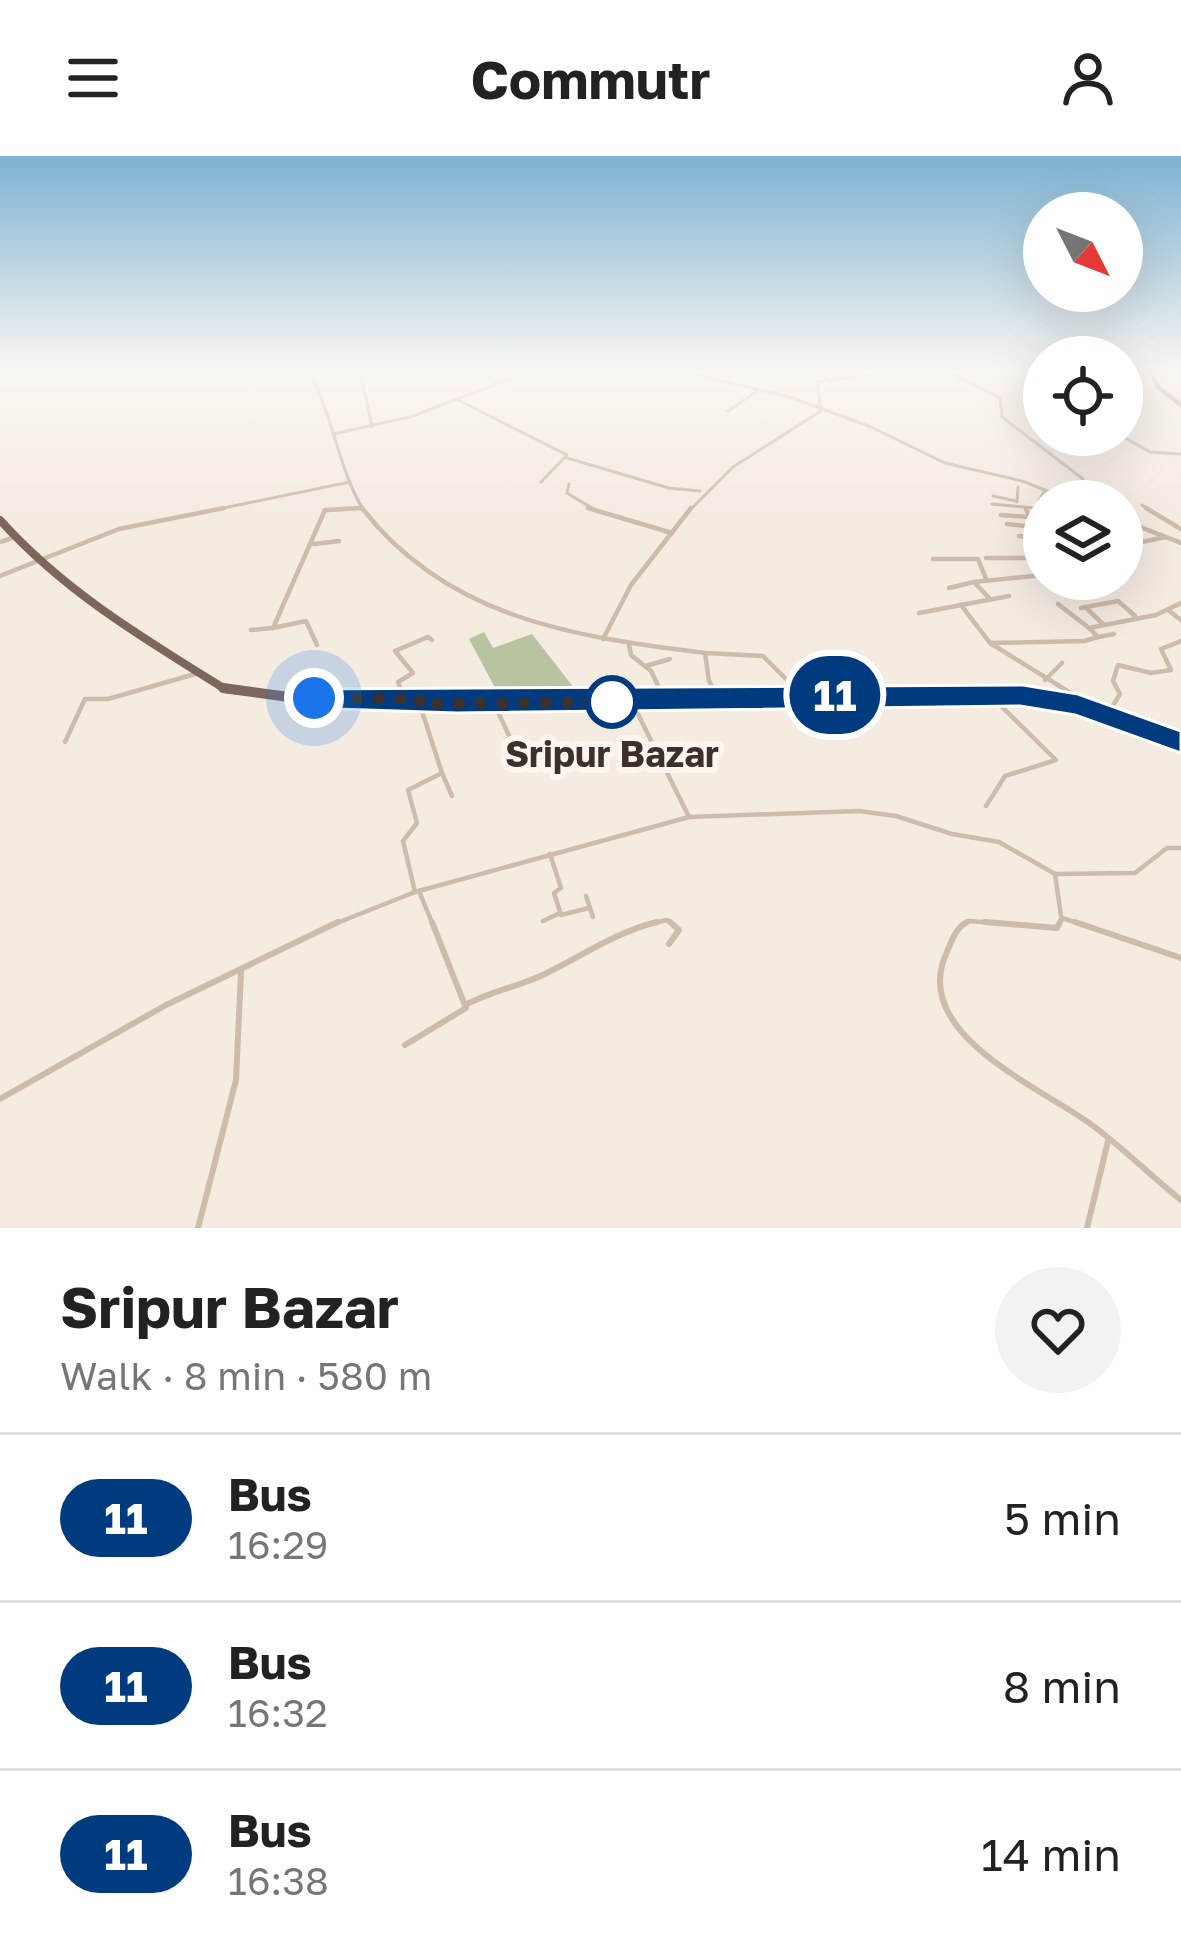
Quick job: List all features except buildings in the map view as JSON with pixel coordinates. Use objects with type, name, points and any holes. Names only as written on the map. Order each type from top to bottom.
[{"type":"main road","points":[[0,520],[39,563],[119,626],[225,689],[305,698],[494,703],[994,698],[1076,706],[1181,740]]},
{"type":"main road","points":[[305,698],[420,701],[1016,694],[1070,701],[1181,740]]},
{"type":"street","points":[[329,420],[362,508],[394,547],[436,580],[519,616],[603,639],[763,656],[803,696]]},
{"type":"street","points":[[371,420],[372,427]]},
{"type":"street","points":[[333,434],[394,420]]},
{"type":"street","points":[[496,420],[567,458],[669,488],[704,491]]},
{"type":"street","points":[[603,639],[631,585],[704,491],[808,420]]},
{"type":"street","points":[[849,420],[945,463],[1023,484]]},
{"type":"street","points":[[1006,420],[1082,480]]},
{"type":"street","points":[[1143,448],[1181,454]]},
{"type":"street","points":[[541,482],[567,458]]},
{"type":"street","points":[[0,576],[119,529],[350,482]]},
{"type":"street","points":[[569,484],[567,493],[588,508],[672,533]]},
{"type":"street","points":[[1017,504],[1018,487]]},
{"type":"street","points":[[993,496],[1023,507]]},
{"type":"street","points":[[992,504],[1017,504]]},
{"type":"street","points":[[1143,506],[1181,529]]},
{"type":"street","points":[[273,628],[314,544],[325,510],[362,508]]},
{"type":"street","points":[[1001,514],[1023,517]]},
{"type":"street","points":[[1007,524],[1023,526]]},
{"type":"street","points":[[1143,529],[1181,543]]},
{"type":"street","points":[[1018,536],[1023,536]]},
{"type":"street","points":[[0,542],[15,537]]},
{"type":"street","points":[[1143,542],[1166,537]]},
{"type":"street","points":[[314,544],[339,541]]},
{"type":"street","points":[[986,558],[1023,558]]},
{"type":"street","points":[[933,559],[978,559],[986,579]]},
{"type":"street","points":[[949,588],[986,579],[1023,578]]},
{"type":"street","points":[[974,582],[990,599]]},
{"type":"street","points":[[919,613],[1009,596]]},
{"type":"street","points":[[1103,625],[1083,608],[1120,601],[1142,618],[1181,603]]},
{"type":"street","points":[[960,604],[990,643],[1074,695],[1070,701]]},
{"type":"street","points":[[1058,604],[1075,612],[1098,637]]},
{"type":"street","points":[[1168,610],[1181,620]]},
{"type":"street","points":[[1090,628],[1135,616]]},
{"type":"street","points":[[251,630],[306,621],[316,645]]},
{"type":"street","points":[[990,643],[1066,643],[1114,634]]},
{"type":"street","points":[[405,699],[398,682],[412,673],[395,651],[428,637],[432,640]]},
{"type":"street","points":[[1109,712],[1120,694],[1113,681],[1118,665],[1151,673],[1171,670],[1161,650],[1181,641]]},
{"type":"street","points":[[628,643],[664,698]]},
{"type":"street","points":[[705,653],[718,698]]},
{"type":"street","points":[[646,667],[670,659]]},
{"type":"street","points":[[1045,680],[1062,663]]},
{"type":"street","points":[[65,742],[84,700],[108,699],[195,674]]},
{"type":"street","points":[[986,806],[1005,776],[1056,760],[994,698]]},
{"type":"street","points":[[420,701],[452,796]]},
{"type":"street","points":[[632,701],[689,817]]},
{"type":"street","points":[[494,703],[517,753]]},
{"type":"street","points":[[405,1045],[443,1027],[464,1012],[465,1005],[417,892],[403,842],[417,824],[408,790],[442,773]]},
{"type":"street","points":[[0,1099],[166,1005],[345,919],[417,892],[550,854],[612,842],[689,817],[859,811],[896,816],[952,834],[999,842],[1055,874],[1135,873],[1167,848],[1181,848]]},
{"type":"street","points":[[550,854],[561,888],[554,893],[560,914]]},
{"type":"street","points":[[1055,874],[1062,918],[1057,928],[969,921],[958,926],[938,974],[940,994],[957,1031],[972,1045],[1095,1127],[1181,1200]]},
{"type":"street","points":[[586,896],[593,917]]},
{"type":"street","points":[[543,921],[589,908]]},
{"type":"street","points":[[1062,918],[1181,958]]},
{"type":"street","points":[[465,1005],[505,985],[539,977],[632,928],[667,920],[679,930],[669,944]]},
{"type":"street","points":[[198,1228],[236,1080],[241,972]]},
{"type":"street","points":[[1087,1228],[1108,1141]]},
{"type":"green space","points":[[484,632],[493,648],[532,634],[578,693],[499,695],[469,639]]},
{"type":"bus line","name":"11","points":[[1181,738],[1078,703],[1023,694],[305,698],[457,704],[1020,697],[1076,706],[1181,742]]},
{"type":"place","name":"Sripur Bazar","points":[[612,702]]},
{"type":"route","points":[[314,698],[420,699],[419,704],[612,702]]}]
